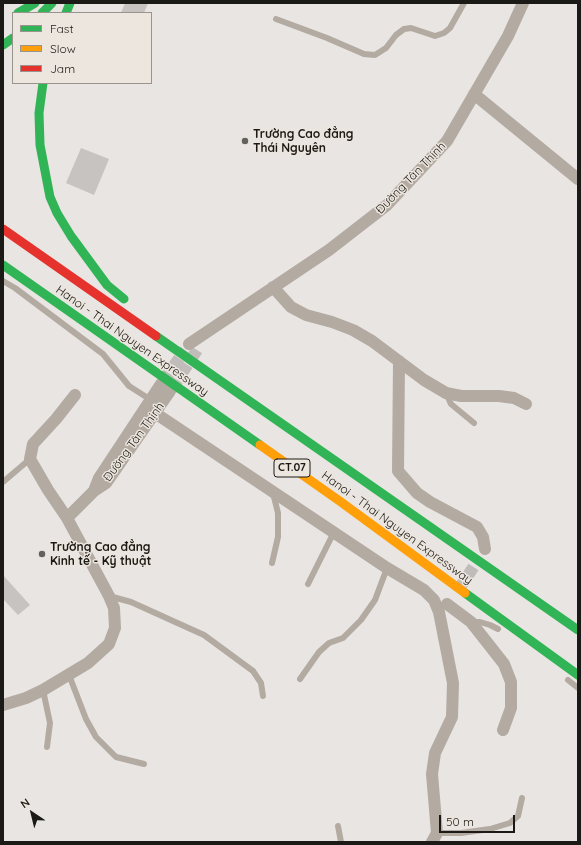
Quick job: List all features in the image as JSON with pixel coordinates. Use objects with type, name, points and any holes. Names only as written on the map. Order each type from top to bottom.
[{"type":"highway","points":[[20,12],[35,3]]},
{"type":"highway","points":[[43,12],[52,3]]},
{"type":"highway","points":[[3,45],[12,39]]},
{"type":"highway","points":[[43,84],[39,113],[40,145],[50,197],[57,213],[71,236],[102,279],[129,303]]},
{"type":"highway","name":"Hanoi - Thai Nguyen Expressway","points":[[3,229],[578,630]]},
{"type":"highway","name":"Hanoi - Thai Nguyen Expressway","points":[[3,265],[341,502],[578,675]]},
{"type":"highway","points":[[253,392],[359,478]]},
{"type":"street","name":"Đường Tân Thịnh","points":[[191,347],[206,332],[329,250],[387,205],[447,141],[508,36],[523,3]]},
{"type":"street","points":[[474,94],[578,179]]},
{"type":"street","points":[[273,287],[290,307],[306,315],[332,322],[352,330],[372,341],[424,380],[446,393],[461,396],[499,396],[514,398],[526,404]]},
{"type":"street","points":[[399,361],[398,471],[417,493],[430,502],[477,527],[483,537],[486,549]]},
{"type":"street","name":"Đường Tân Thịnh","points":[[67,518],[94,491],[106,483],[151,407],[166,388]]},
{"type":"street","points":[[3,705],[26,698],[43,690],[88,663],[109,644],[115,628],[114,608],[109,596],[67,518],[48,490],[30,459],[33,444],[75,395]]},
{"type":"street","points":[[151,407],[272,491],[387,568],[424,590],[434,600],[446,604],[471,622],[504,664],[511,682],[511,708],[503,730]]},
{"type":"street","points":[[434,840],[432,774],[435,753],[452,717],[453,683],[446,604]]},
{"type":"lane","points":[[276,18],[364,54],[375,54],[386,48],[396,35],[404,29],[411,28],[435,36],[444,34],[450,28],[464,3]]},
{"type":"lane","points":[[3,281],[15,288],[103,354],[129,386],[151,407]]},
{"type":"lane","points":[[446,393],[451,404],[474,423]]},
{"type":"lane","points":[[3,482],[30,459]]},
{"type":"lane","points":[[272,491],[278,513],[278,537],[272,563]]},
{"type":"lane","points":[[308,584],[334,532]]},
{"type":"lane","points":[[300,679],[319,652],[329,643],[343,638],[361,620],[374,600],[387,568]]},
{"type":"lane","points":[[109,596],[131,602],[204,636],[253,671],[262,683],[263,696]]},
{"type":"lane","points":[[471,622],[485,623],[502,632]]},
{"type":"lane","points":[[69,675],[86,719],[96,737],[116,758],[144,764]]},
{"type":"lane","points":[[562,676],[578,688]]},
{"type":"lane","points":[[43,690],[50,723],[47,747]]},
{"type":"lane","points":[[434,840],[461,833],[503,826],[510,823],[518,816],[522,798]]},
{"type":"lane","points":[[338,826],[341,842]]},
{"type":"building","points":[[125,3],[148,3],[144,12],[121,12]]},
{"type":"building","points":[[81,148],[109,159],[94,195],[66,183]]},
{"type":"building","points":[[3,575],[30,605],[18,615],[3,599]]},
{"type":"tunnel","points":[[162,383],[185,350]]},
{"type":"tunnel","points":[[171,390],[197,350]]},
{"type":"tunnel","points":[[457,592],[480,557]]},
{"type":"traffic: fast","points":[[20,12],[35,3]]},
{"type":"traffic: fast","points":[[43,12],[52,3]]},
{"type":"traffic: fast","points":[[66,12],[70,3]]},
{"type":"traffic: fast","points":[[3,45],[12,39]]},
{"type":"traffic: fast","points":[[43,84],[39,113],[40,145],[50,197],[57,213],[71,236],[107,285],[124,299]]},
{"type":"traffic: fast","points":[[3,265],[260,445]]},
{"type":"traffic: fast","points":[[156,336],[578,630]]},
{"type":"traffic: fast","points":[[465,593],[578,675]]},
{"type":"traffic: slow","points":[[260,445],[465,593]]},
{"type":"traffic: jam","points":[[3,229],[156,336]]},
{"type":"place","name":"Trường Cao đẳng Thái Nguyên","points":[[245,141]]},
{"type":"place","name":"Trường Cao đẳng Kinh tế - Kỹ thuật","points":[[42,554]]}]
